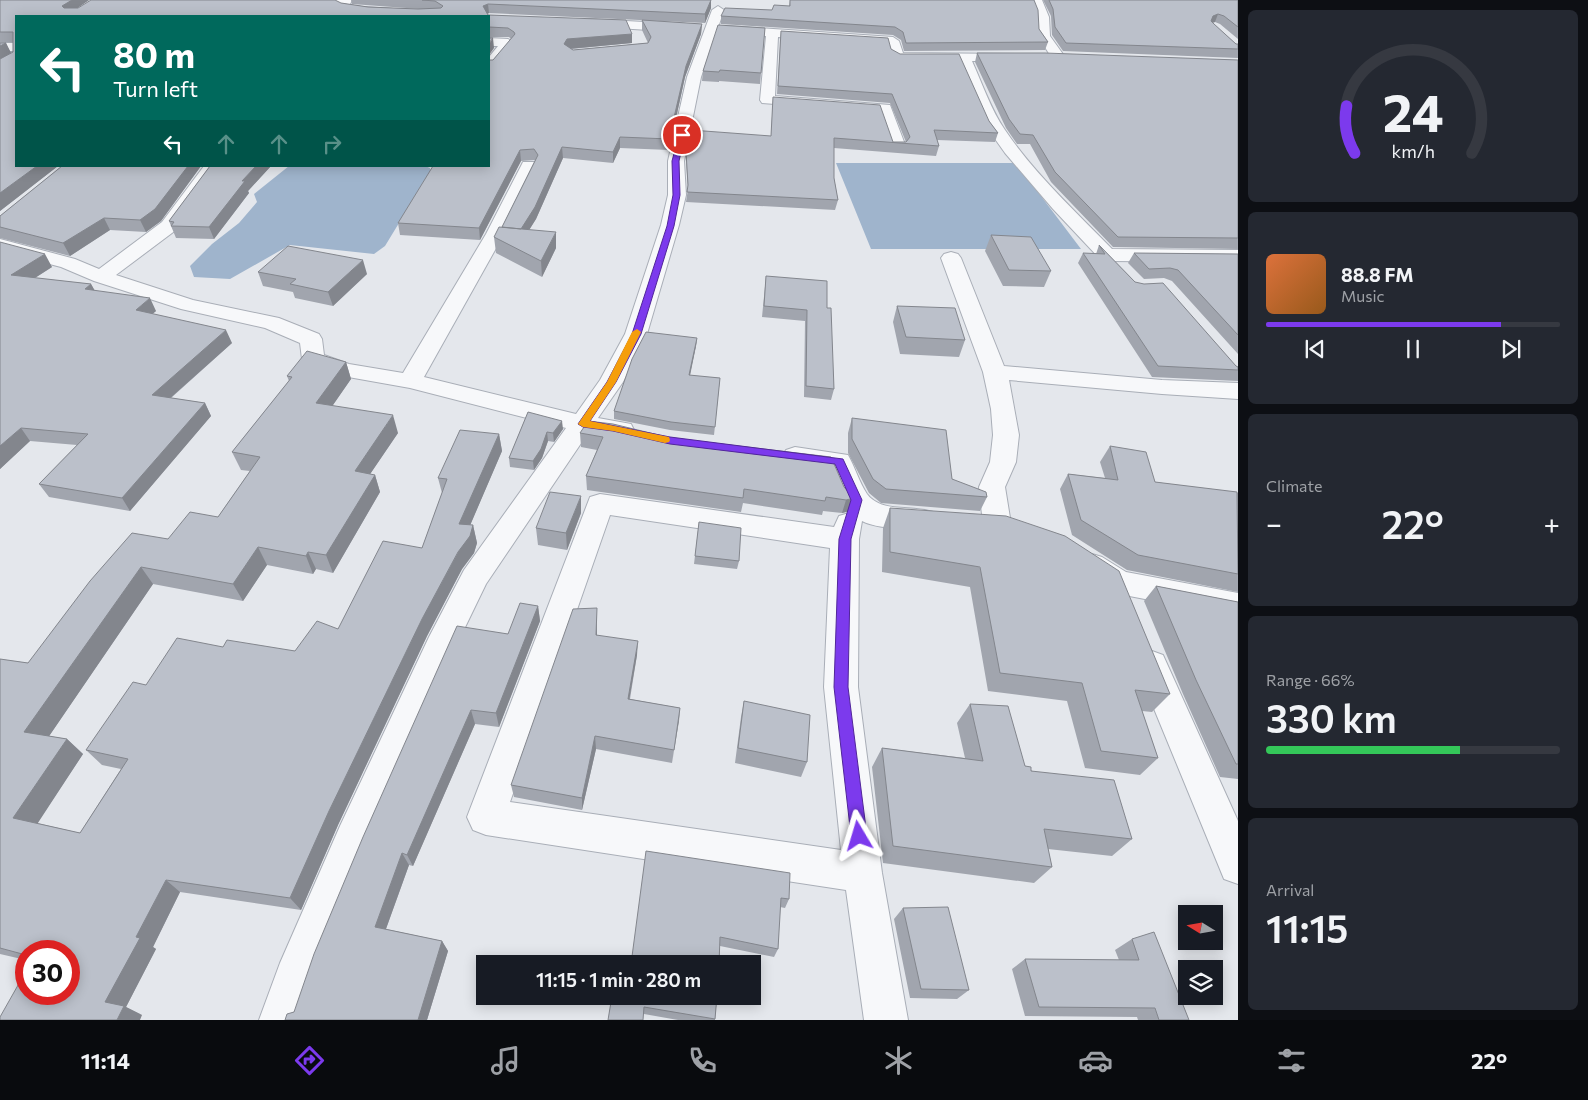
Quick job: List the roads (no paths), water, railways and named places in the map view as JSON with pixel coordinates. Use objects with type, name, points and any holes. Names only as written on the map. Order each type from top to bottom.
[{"type":"street","points":[[339,0],[346,0],[342,7],[347,9],[412,15]]},
{"type":"street","points":[[387,14],[399,0]]},
{"type":"street","points":[[1036,0],[1043,16],[1044,36],[1063,57],[1042,56]]},
{"type":"street","points":[[718,10],[694,78],[676,161],[675,202],[670,226],[652,285],[636,334],[625,357],[583,424],[486,817],[863,873]]},
{"type":"street","points":[[576,22],[893,41],[898,57],[1023,57]]},
{"type":"street","points":[[631,24],[640,41]]},
{"type":"street","points":[[772,34],[767,100],[885,108],[898,147]]},
{"type":"street","points":[[490,42],[508,43],[490,64]]},
{"type":"street","points":[[0,47],[15,47]]},
{"type":"street","points":[[964,58],[996,129],[1011,150],[1059,205],[1126,274]]},
{"type":"street","points":[[410,381],[495,234],[529,166]]},
{"type":"street","points":[[101,277],[169,226],[212,167]]},
{"type":"street","points":[[0,245],[68,263],[101,277],[188,305],[271,323],[311,340],[313,359],[324,364],[346,370],[410,381],[583,424],[641,434]]},
{"type":"street","points":[[1107,255],[1238,256]]},
{"type":"street","points":[[774,454],[839,461],[856,500],[873,515],[984,525],[992,487],[1003,462],[1006,435],[1003,409],[995,372],[952,258]]},
{"type":"street","points":[[995,372],[1162,387],[1238,391]]},
{"type":"street","points":[[281,1020],[301,963],[353,839],[440,646],[474,578],[566,499],[845,539]]},
{"type":"street","points":[[856,500],[845,539],[841,687],[863,873],[886,1020]]},
{"type":"street","points":[[1072,552],[1119,582],[1238,605]]},
{"type":"street","points":[[1119,582],[1164,695],[1238,865]]},
{"type":"water","points":[[836,163],[1016,163],[1081,249],[871,249]]},
{"type":"water","points":[[288,167],[428,167],[430,168],[432,178],[410,205],[385,246],[374,254],[290,245],[230,279],[194,277],[190,266],[212,244],[239,223],[257,202],[254,194]]}]
